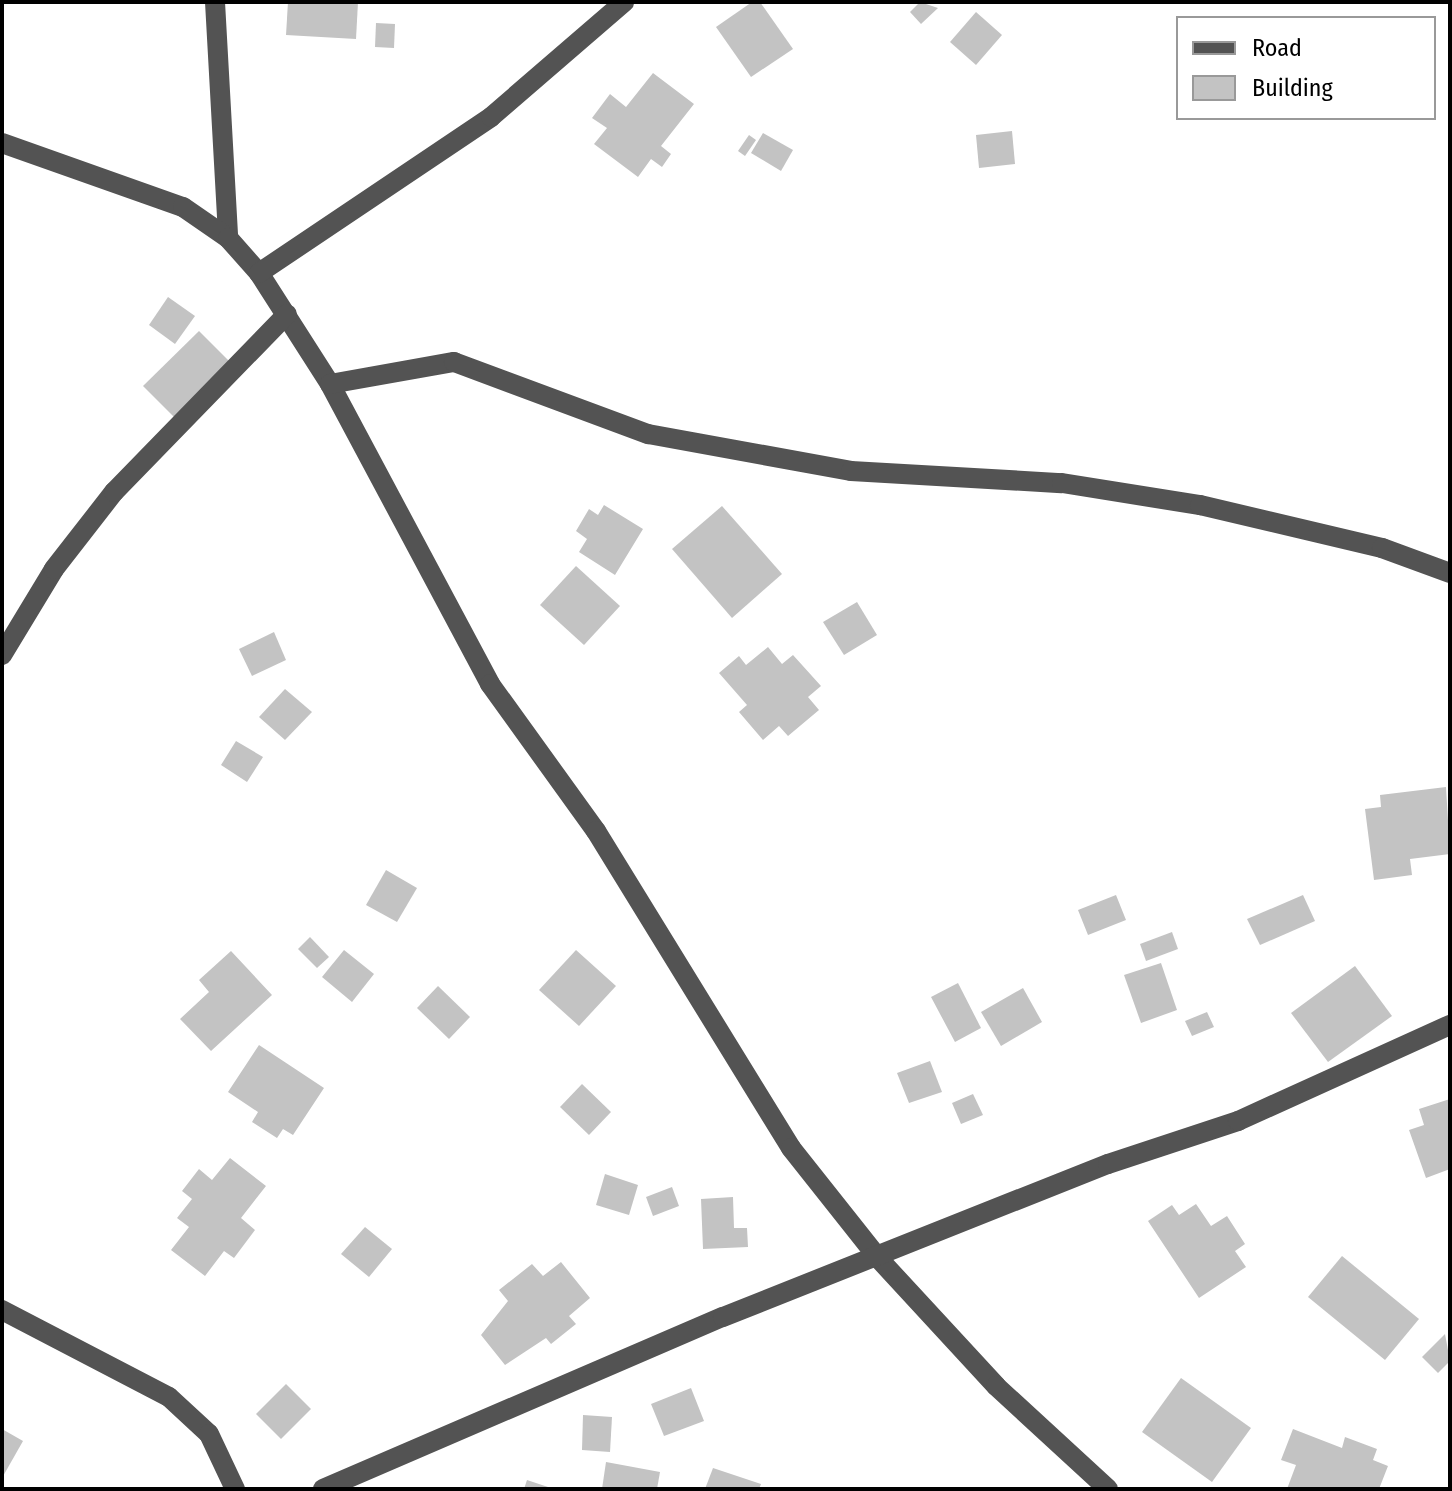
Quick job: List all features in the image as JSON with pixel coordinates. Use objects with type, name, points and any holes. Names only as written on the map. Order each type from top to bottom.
[{"type":"street","points":[[215,2],[228,238]]},
{"type":"street","points":[[259,273],[491,117],[624,2]]},
{"type":"street","points":[[2,143],[183,207],[228,238],[259,273],[330,384],[490,684],[596,831],[791,1148],[879,1259],[996,1386],[1108,1489]]},
{"type":"street","points":[[2,655],[54,569],[114,492],[287,314]]},
{"type":"street","points":[[330,384],[454,362],[648,434],[851,471],[1062,483],[1200,505],[1382,548],[1450,573]]},
{"type":"street","points":[[323,1489],[723,1317],[879,1259],[1108,1164],[1238,1121],[1450,1025]]},
{"type":"street","points":[[2,1310],[169,1397],[209,1434],[235,1489]]},
{"type":"building","points":[[288,2],[358,2],[356,39],[286,35]]},
{"type":"building","points":[[752,2],[760,2],[793,49],[751,77],[716,27]]},
{"type":"building","points":[[920,2],[938,8],[921,24],[910,12]]},
{"type":"building","points":[[976,12],[1002,35],[976,65],[950,42]]},
{"type":"building","points":[[376,23],[395,24],[394,48],[375,47]]},
{"type":"building","points":[[653,73],[694,104],[661,146],[671,154],[662,167],[651,159],[638,177],[594,144],[607,128],[592,118],[610,94],[626,107]]},
{"type":"building","points":[[1012,131],[1015,164],[979,168],[976,135]]},
{"type":"building","points":[[763,133],[793,150],[781,171],[751,153]]},
{"type":"building","points":[[749,135],[756,140],[745,156],[738,151]]},
{"type":"building","points":[[168,297],[195,316],[175,344],[149,325]]},
{"type":"building","points":[[199,331],[233,365],[177,420],[143,386]]},
{"type":"building","points":[[604,505],[643,529],[615,575],[579,552],[587,539],[576,531],[589,509],[598,515]]},
{"type":"building","points":[[722,506],[782,574],[732,618],[672,549]]},
{"type":"building","points":[[576,566],[620,606],[584,645],[540,605]]},
{"type":"building","points":[[857,602],[877,635],[844,655],[823,622]]},
{"type":"building","points":[[274,632],[286,660],[252,676],[239,649]]},
{"type":"building","points":[[768,647],[782,664],[793,655],[821,686],[808,697],[819,710],[788,736],[779,726],[763,740],[739,712],[747,705],[719,673],[739,656],[746,665]]},
{"type":"building","points":[[285,689],[312,712],[285,740],[259,717]]},
{"type":"building","points":[[236,741],[263,757],[247,782],[221,765]]},
{"type":"building","points":[[1446,787],[1450,854],[1410,859],[1412,875],[1374,880],[1365,809],[1381,807],[1380,795]]},
{"type":"building","points":[[386,870],[417,888],[397,922],[366,905]]},
{"type":"building","points":[[1116,895],[1126,920],[1088,935],[1078,910]]},
{"type":"building","points":[[1303,895],[1315,921],[1260,945],[1247,919]]},
{"type":"building","points":[[1172,932],[1178,949],[1146,961],[1140,944]]},
{"type":"building","points":[[310,937],[329,957],[317,968],[298,949]]},
{"type":"building","points":[[344,950],[374,974],[352,1002],[322,977]]},
{"type":"building","points":[[576,950],[616,986],[579,1026],[539,990]]},
{"type":"building","points":[[231,951],[272,995],[211,1051],[180,1019],[209,992],[199,980]]},
{"type":"building","points":[[1161,963],[1177,1010],[1141,1023],[1124,975]]},
{"type":"building","points":[[1355,966],[1392,1016],[1328,1062],[1291,1013]]},
{"type":"building","points":[[958,983],[981,1028],[955,1042],[931,997]]},
{"type":"building","points":[[438,986],[470,1017],[449,1039],[417,1008]]},
{"type":"building","points":[[1023,988],[1042,1022],[1001,1046],[981,1012]]},
{"type":"building","points":[[1207,1012],[1214,1027],[1192,1036],[1185,1021]]},
{"type":"building","points":[[259,1045],[324,1088],[293,1135],[283,1129],[277,1138],[252,1122],[258,1112],[228,1092]]},
{"type":"building","points":[[930,1061],[942,1092],[909,1103],[897,1073]]},
{"type":"building","points":[[582,1084],[611,1112],[589,1135],[560,1107]]},
{"type":"building","points":[[973,1094],[983,1115],[961,1124],[952,1103]]},
{"type":"building","points":[[1450,1099],[1450,1169],[1426,1178],[1409,1130],[1424,1125],[1419,1109]]},
{"type":"building","points":[[230,1158],[266,1186],[241,1218],[255,1230],[234,1258],[224,1251],[205,1276],[171,1250],[189,1227],[177,1218],[192,1199],[182,1191],[199,1169],[212,1180]]},
{"type":"building","points":[[605,1174],[638,1185],[629,1215],[596,1205]]},
{"type":"building","points":[[672,1187],[679,1206],[653,1216],[646,1197]]},
{"type":"building","points":[[733,1197],[734,1228],[747,1228],[748,1247],[703,1249],[701,1199]]},
{"type":"building","points":[[1196,1204],[1211,1226],[1227,1216],[1245,1244],[1235,1251],[1246,1267],[1199,1298],[1148,1221],[1172,1205],[1179,1215]]},
{"type":"building","points":[[365,1227],[392,1249],[369,1277],[341,1254]]},
{"type":"building","points":[[1342,1256],[1419,1319],[1385,1360],[1308,1297]]},
{"type":"building","points":[[561,1262],[590,1298],[569,1316],[576,1324],[551,1344],[546,1338],[505,1365],[481,1335],[508,1301],[499,1290],[532,1264],[543,1276]]},
{"type":"building","points":[[1445,1334],[1450,1361],[1438,1373],[1422,1357]]},
{"type":"building","points":[[1181,1378],[1251,1428],[1212,1482],[1142,1432]]},
{"type":"building","points":[[286,1384],[311,1409],[281,1439],[256,1414]]},
{"type":"building","points":[[691,1388],[704,1421],[664,1436],[651,1404]]},
{"type":"building","points":[[583,1415],[612,1417],[610,1452],[582,1450]]},
{"type":"building","points":[[2,1429],[23,1441],[2,1478]]},
{"type":"building","points":[[1293,1429],[1342,1448],[1345,1437],[1377,1449],[1373,1460],[1388,1466],[1379,1489],[1287,1489],[1296,1465],[1281,1460]]},
{"type":"building","points":[[606,1462],[660,1472],[657,1489],[602,1489]]},
{"type":"building","points":[[713,1468],[761,1484],[759,1489],[705,1489]]},
{"type":"building","points":[[527,1480],[551,1488],[551,1489],[524,1489]]}]
